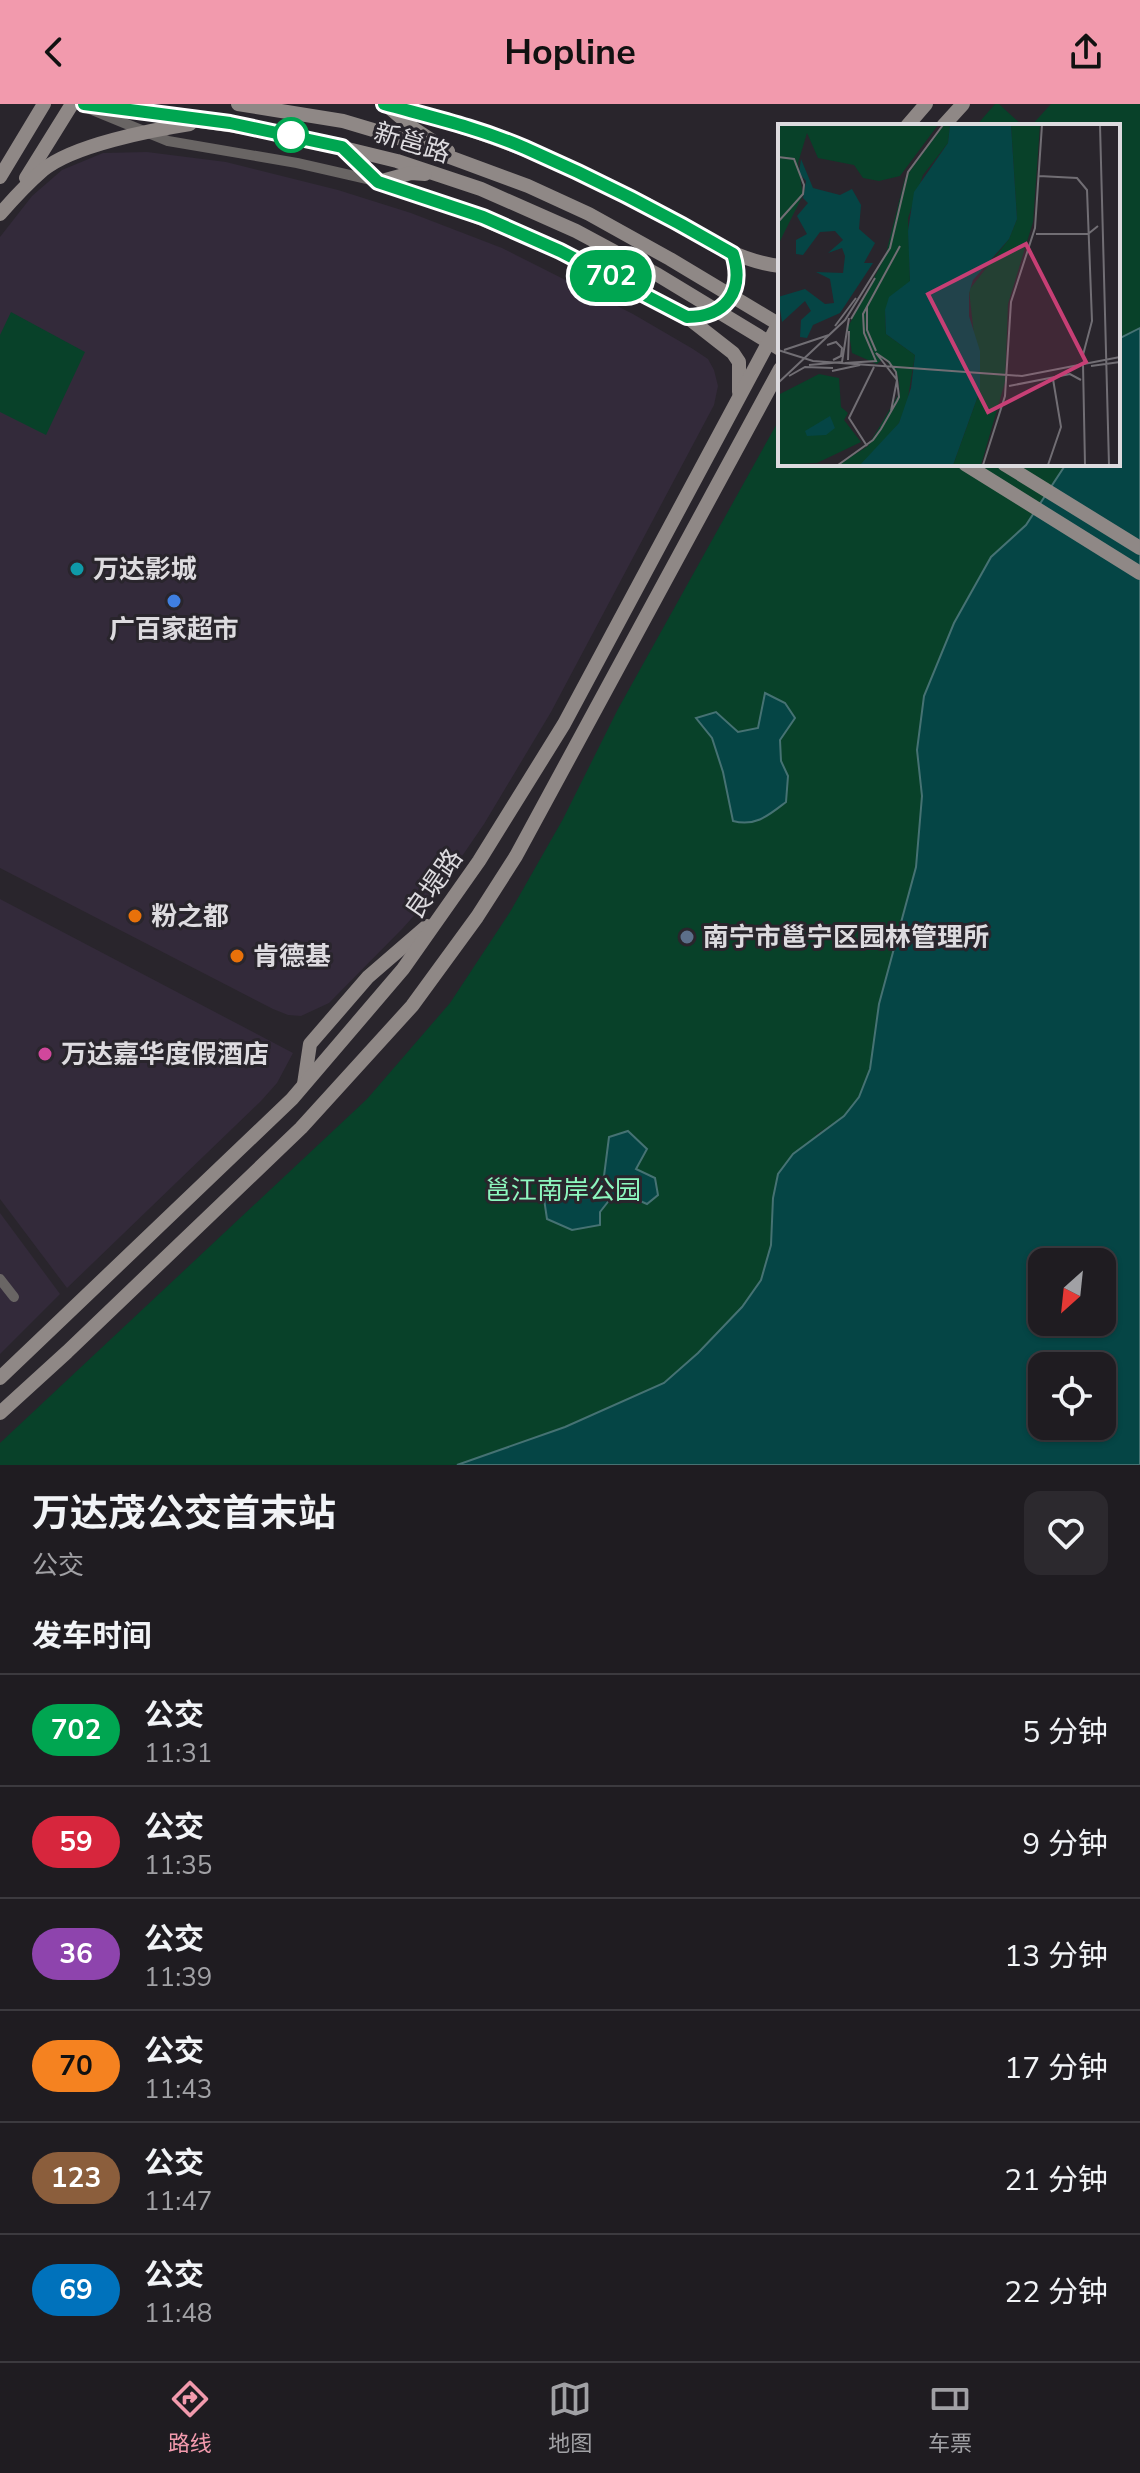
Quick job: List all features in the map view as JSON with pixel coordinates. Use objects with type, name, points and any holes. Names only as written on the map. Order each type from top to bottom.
[{"type":"main road","points":[[0,175],[44,104]]},
{"type":"main road","points":[[4,210],[74,104]]},
{"type":"main road","name":"新邕路","points":[[84,104],[243,126],[342,147],[481,189],[576,231],[658,275],[778,348]]},
{"type":"main road","name":"新邕路","points":[[238,104],[343,121],[528,186],[589,214],[778,322]]},
{"type":"main road","points":[[386,104],[413,128],[465,162]]},
{"type":"main road","points":[[386,104],[461,125],[523,147],[642,203],[733,254],[756,263],[778,266]]},
{"type":"main road","points":[[909,124],[926,104]]},
{"type":"main road","points":[[945,124],[963,104]]},
{"type":"main road","points":[[4,210],[44,169],[59,160],[144,131],[202,122]]},
{"type":"main road","points":[[342,147],[378,182],[483,217],[560,251],[687,317],[733,353],[739,362],[739,394]]},
{"type":"main road","points":[[0,153],[0,175]]},
{"type":"main road","points":[[378,182],[411,173],[433,174]]},
{"type":"main road","points":[[687,317],[716,313],[729,299],[737,283],[733,254]]},
{"type":"main road","name":"良堤路","points":[[0,1378],[304,1085],[403,969],[479,861],[564,724],[698,469],[778,326]]},
{"type":"main road","name":"良堤路","points":[[0,1413],[301,1128],[412,1006],[477,917],[516,856],[778,373]]},
{"type":"main road","points":[[968,466],[1140,573]]},
{"type":"main road","points":[[1007,466],[1140,548]]},
{"type":"main road","points":[[698,469],[720,479]]},
{"type":"main road","points":[[304,1085],[310,1044],[368,977],[443,913]]},
{"type":"street","points":[[74,104],[168,141],[297,163],[378,182]]},
{"type":"street","points":[[0,1279],[14,1297]]},
{"type":"shaded area","points":[[147,152],[226,162],[338,190],[411,213],[502,248],[633,314],[693,349],[708,359],[718,386],[714,405],[551,712],[484,824],[443,884],[402,929],[329,1003],[301,1016],[273,1009],[0,868],[0,237],[32,196],[62,170],[103,153]]},
{"type":"shaded area","points":[[1140,328],[1140,1465],[457,1465],[565,1427],[664,1383],[742,1307],[761,1280],[771,1245],[773,1198],[778,1174],[793,1154],[844,1116],[859,1097],[870,1069],[879,1004],[916,867],[922,796],[917,750],[924,696],[954,623],[991,557],[1026,525],[1065,466],[1120,466],[1120,338]]},
{"type":"shaded area","points":[[765,693],[785,703],[795,718],[780,740],[781,761],[788,776],[786,802],[755,821],[733,821],[712,738],[696,718],[716,712],[738,732],[758,728]]},
{"type":"shaded area","points":[[0,899],[293,1053],[277,1083],[261,1101],[67,1288],[0,1199]]},
{"type":"shaded area","points":[[628,1131],[647,1149],[636,1169],[655,1178],[658,1195],[647,1204],[629,1196],[611,1198],[600,1212],[600,1225],[572,1230],[547,1219],[544,1199],[560,1185],[588,1191],[604,1176],[609,1137]]},
{"type":"shaded area","points":[[0,1213],[60,1294],[0,1354]]},
{"type":"green space","points":[[995,104],[999,104],[1021,124],[978,124]]},
{"type":"green space","points":[[1051,104],[1140,104],[1140,328],[1120,338],[1120,124],[1033,124]]},
{"type":"green space","points":[[11,312],[85,352],[46,435],[0,412],[0,335]]},
{"type":"green space","name":"邕江南岸公园","points":[[778,422],[778,466],[1065,466],[1026,525],[991,557],[917,750],[922,796],[916,867],[879,1004],[870,1069],[859,1097],[844,1116],[817,1134],[773,1198],[771,1245],[761,1280],[742,1307],[698,1353],[664,1383],[565,1427],[457,1465],[0,1465],[0,1443],[367,1099],[450,1003],[510,912],[563,819],[618,709]]},
{"type":"bus line","name":"702","points":[[84,104],[202,122],[230,123],[342,147],[378,182],[483,217],[624,282],[687,317],[716,313],[729,299],[737,283],[733,254],[697,233],[642,203],[523,147],[461,125],[384,104]]},
{"type":"place","name":"万达影城","points":[[77,569]]},
{"type":"place","name":"广百家超市","points":[[174,601]]},
{"type":"place","name":"粉之都","points":[[135,916]]},
{"type":"place","name":"南宁市邕宁区园林管理所","points":[[687,937]]},
{"type":"place","name":"肯德基","points":[[237,956]]},
{"type":"place","name":"万达嘉华度假酒店","points":[[45,1054]]}]
